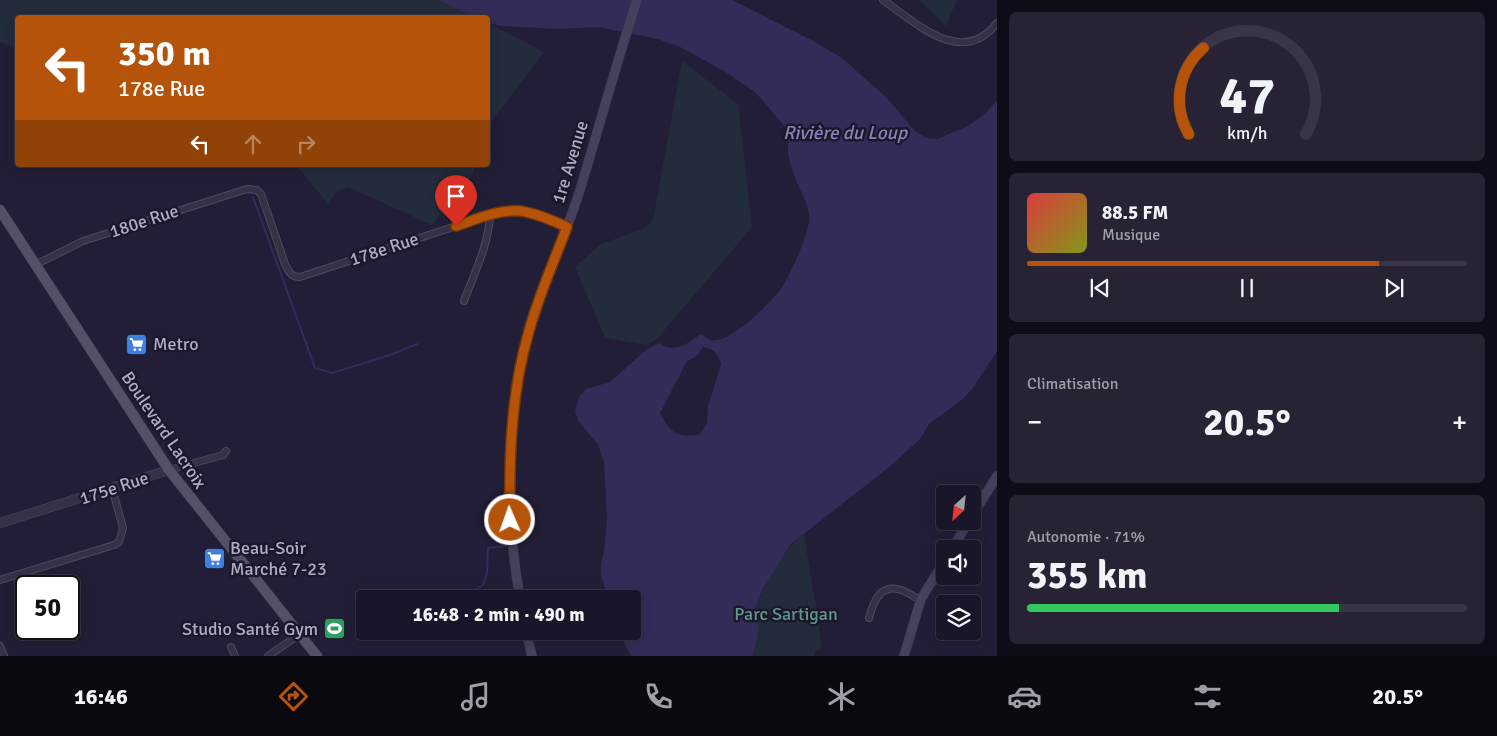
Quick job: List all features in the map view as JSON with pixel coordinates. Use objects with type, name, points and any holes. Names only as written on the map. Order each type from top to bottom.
[{"type":"main road","name":"1re Avenue","points":[[518,590],[512,551],[509,485],[513,414],[529,331],[579,193],[617,60],[637,0]]},
{"type":"main road","name":"Boulevard Lacroix","points":[[0,210],[169,470],[317,656]]},
{"type":"main road","points":[[981,502],[997,476]]},
{"type":"main road","points":[[904,656],[920,600],[936,574]]},
{"type":"main road","points":[[528,640],[532,656]]},
{"type":"street","points":[[883,0],[928,33],[954,42],[969,42],[982,38],[990,32],[997,22]]},
{"type":"street","name":"180e Rue","points":[[34,265],[83,241],[247,189],[257,190]]},
{"type":"street","name":"178e Rue","points":[[257,190],[264,199],[285,264],[289,273],[294,277],[300,277],[490,214],[524,211],[567,227]]},
{"type":"street","points":[[464,301],[487,239],[490,227],[490,214]]},
{"type":"street","name":"175e Rue","points":[[0,523],[223,455],[226,451]]},
{"type":"street","points":[[0,580],[119,542],[123,528],[112,488]]},
{"type":"street","points":[[869,618],[876,597],[892,588],[906,592],[920,600]]},
{"type":"street","points":[[268,656],[300,634]]},
{"type":"street","points":[[0,646],[4,656]]},
{"type":"street","points":[[231,647],[234,656]]},
{"type":"green space","points":[[0,0],[438,0],[469,15],[15,15],[15,47],[0,42]]},
{"type":"green space","points":[[919,0],[957,0],[946,26]]},
{"type":"green space","points":[[490,24],[544,52],[490,123]]},
{"type":"green space","points":[[682,61],[738,104],[752,227],[657,339],[646,345],[605,338],[575,267],[601,244],[643,229],[653,220]]},
{"type":"green space","points":[[296,167],[474,167],[473,173],[432,225],[348,187],[337,191],[328,204],[302,172]]},
{"type":"green space","name":"Parc Sartigan","points":[[804,533],[822,647],[815,651],[815,656],[753,656],[759,629],[754,611],[781,559]]},
{"type":"water","name":"Rivière du Loup","points":[[438,0],[732,0],[813,41],[842,58],[886,97],[915,131],[926,138],[937,139],[968,126],[985,114],[997,100],[997,351],[972,389],[963,399],[929,424],[920,439],[888,468],[791,544],[763,589],[754,611],[759,629],[753,656],[631,656],[623,640],[641,640],[641,590],[605,590],[601,575],[607,519],[604,463],[598,444],[578,421],[575,411],[579,397],[586,389],[610,382],[646,350],[659,343],[676,348],[701,334],[711,340],[719,340],[729,336],[761,311],[778,293],[798,255],[809,222],[808,209],[789,160],[788,130],[755,92],[724,71],[680,47],[658,39],[598,27],[559,29],[501,26],[490,23],[490,15],[469,15]],"holes":[[[703,347],[711,349],[716,353],[721,365],[708,406],[707,423],[700,434],[686,436],[675,433],[667,425],[660,413],[687,361],[697,356]]]},
{"type":"waterway","points":[[253,197],[315,368],[332,373],[387,356],[417,344]]},
{"type":"waterway","points":[[474,590],[483,585],[487,573],[488,548],[506,546]]},
{"type":"place","name":"Metro","points":[[137,344]]},
{"type":"place","name":"Beau-Soir Marché 7-23","points":[[214,558]]},
{"type":"place","name":"Studio Santé Gym","points":[[334,629]]},
{"type":"route","points":[[456,226],[490,214],[524,211],[567,227],[538,303],[522,360],[513,414],[509,485],[510,520]]}]
